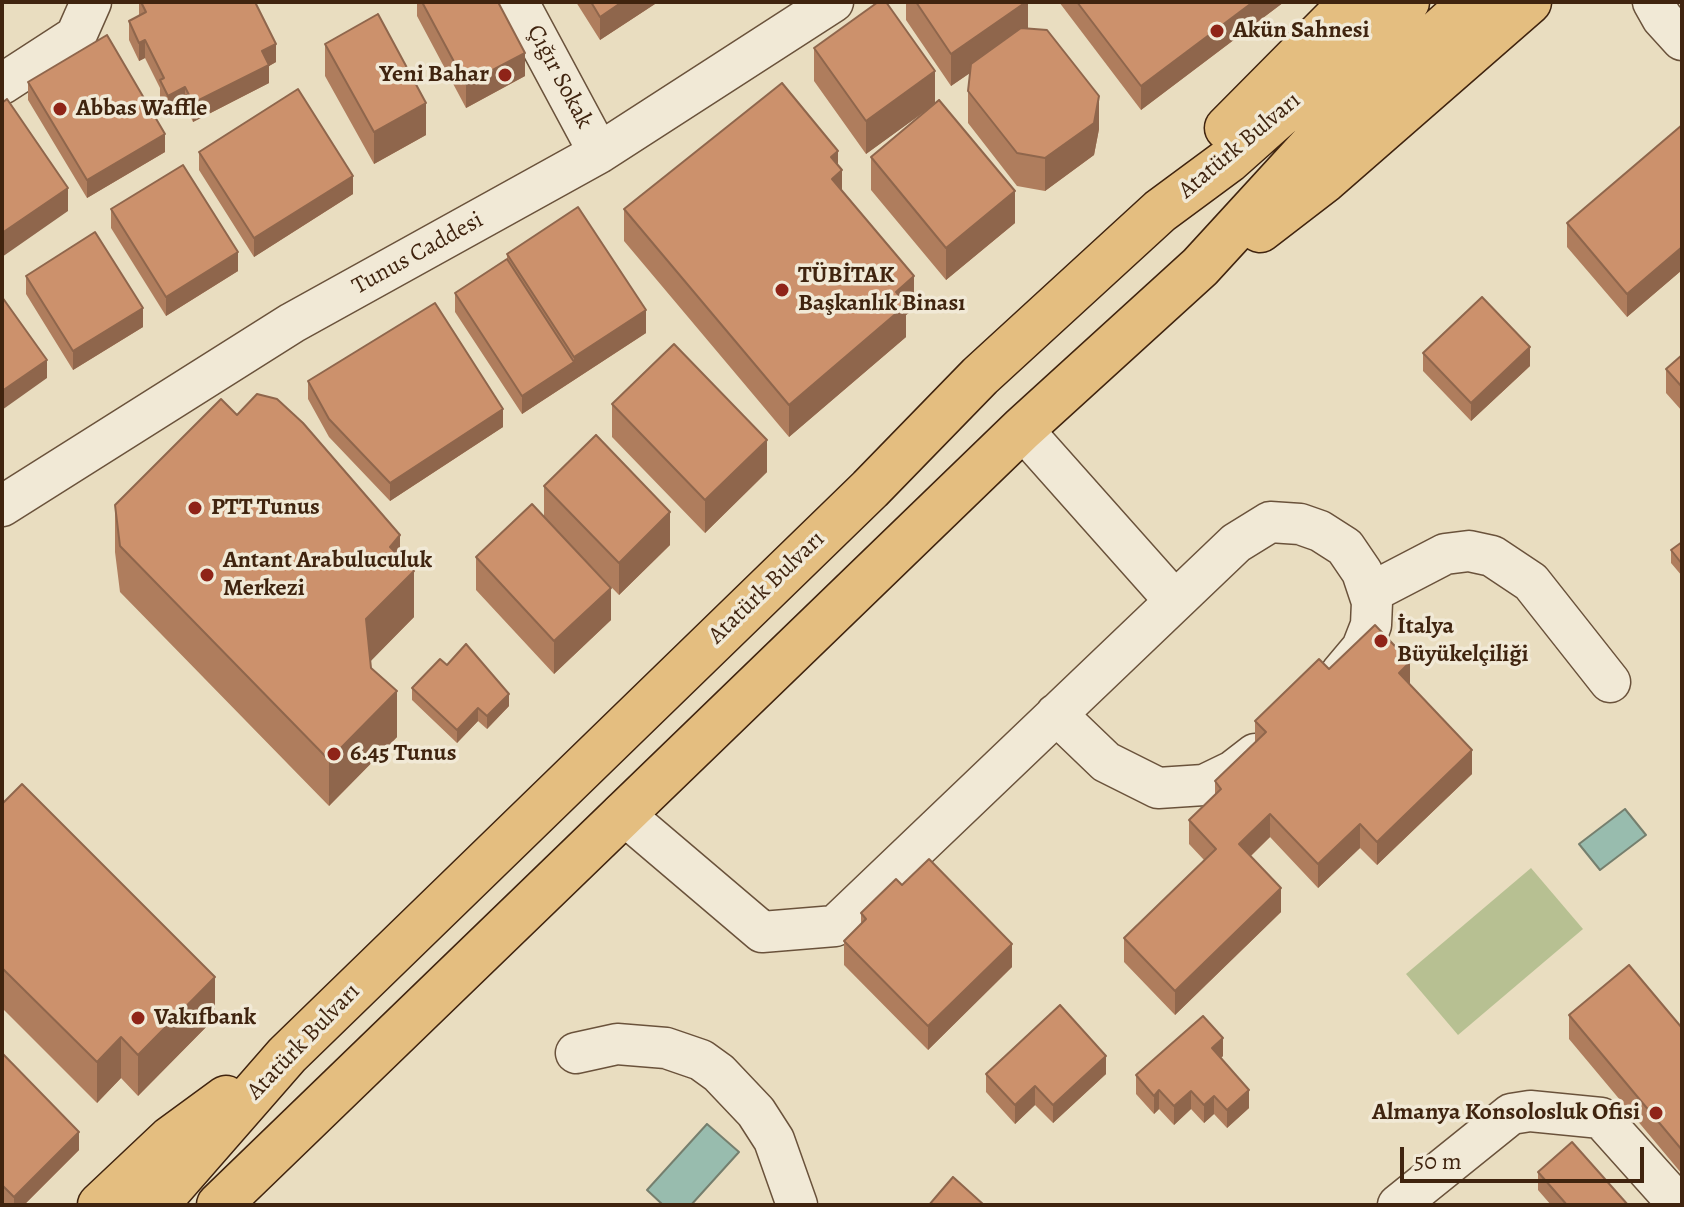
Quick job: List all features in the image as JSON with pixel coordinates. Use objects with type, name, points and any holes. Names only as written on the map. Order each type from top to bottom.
[{"type":"main road","points":[[1160,211],[1213,143],[1352,2]]},
{"type":"main road","name":"Atatürk Bulvarı","points":[[156,1205],[287,1055],[870,489],[980,376],[1160,211],[1229,160],[1407,2]]},
{"type":"main road","points":[[219,1205],[334,1098],[622,813],[1022,429],[1200,267],[1311,146],[1472,2]]},
{"type":"main road","points":[[1200,267],[1270,223],[1325,180],[1529,2]]},
{"type":"main road","points":[[100,1205],[170,1139],[287,1055]]},
{"type":"main road","points":[[260,1205],[334,1098]]},
{"type":"street","points":[[2,84],[76,36],[91,2]]},
{"type":"street","name":"Çığır Sokak","points":[[518,2],[599,153]]},
{"type":"street","name":"Tunus Caddesi","points":[[2,506],[292,323],[599,153],[833,2]]},
{"type":"street","points":[[1653,2],[1662,18],[1682,40]]},
{"type":"street","points":[[1022,429],[1175,601]]},
{"type":"street","points":[[622,813],[762,932],[835,926],[1248,533],[1280,521],[1320,531],[1345,547],[1355,558],[1370,593],[1371,625],[1367,637],[1362,648],[1329,684]]},
{"type":"street","points":[[1370,593],[1445,554],[1469,551],[1492,556],[1531,582],[1610,682]]},
{"type":"street","points":[[1056,714],[1106,762],[1158,788],[1204,785],[1233,771],[1255,754]]},
{"type":"street","points":[[576,1053],[617,1044],[641,1044],[683,1053],[710,1067],[756,1112],[774,1140],[797,1205]]},
{"type":"street","points":[[1398,1205],[1511,1114],[1530,1111],[1601,1118],[1679,1205]]},
{"type":"shaded area","points":[[1625,809],[1646,835],[1600,870],[1579,844]]},
{"type":"shaded area","points":[[1531,868],[1583,929],[1458,1035],[1406,974]]},
{"type":"shaded area","points":[[707,1124],[739,1152],[691,1205],[663,1205],[647,1190]]},
{"type":"building","points":[[141,2],[255,2],[276,44],[262,51],[269,65],[193,103],[185,87],[168,96],[160,80],[164,78],[145,40],[139,43],[129,21],[146,12]]},
{"type":"building","points":[[422,2],[498,2],[525,53],[466,84]]},
{"type":"building","points":[[591,2],[622,2],[600,17]]},
{"type":"building","points":[[878,2],[886,2],[935,71],[866,121],[814,48]]},
{"type":"building","points":[[916,2],[1026,2],[951,54]]},
{"type":"building","points":[[1077,2],[1253,2],[1141,86]]},
{"type":"building","points":[[378,14],[426,103],[374,132],[325,44]]},
{"type":"building","points":[[1021,28],[1047,30],[1099,96],[1094,123],[1045,158],[1017,153],[968,91],[971,64]]},
{"type":"building","points":[[107,35],[165,134],[87,180],[28,82]]},
{"type":"building","name":"TÜBİTAK Başkanlık Binası","points":[[782,83],[838,151],[831,157],[842,170],[832,179],[914,276],[896,292],[906,305],[789,405],[624,209]]},
{"type":"building","points":[[298,89],[353,176],[254,238],[199,152]]},
{"type":"building","points":[[7,99],[68,188],[2,233],[2,103]]},
{"type":"building","points":[[939,100],[1015,191],[946,248],[871,157]]},
{"type":"building","points":[[1682,125],[1682,247],[1627,294],[1567,223]]},
{"type":"building","points":[[183,165],[238,252],[166,297],[111,209]]},
{"type":"building","points":[[578,207],[646,310],[574,357],[507,254]]},
{"type":"building","points":[[95,232],[143,308],[73,351],[26,276]]},
{"type":"building","points":[[507,259],[574,362],[522,396],[455,293]]},
{"type":"building","points":[[2,297],[47,360],[2,391]]},
{"type":"building","points":[[1482,297],[1530,347],[1471,403],[1423,353]]},
{"type":"building","points":[[435,303],[503,409],[390,483],[329,419],[308,381]]},
{"type":"building","points":[[674,344],[767,440],[705,500],[612,404]]},
{"type":"building","points":[[1682,355],[1682,387],[1666,369]]},
{"type":"building","points":[[257,394],[277,399],[303,423],[400,535],[390,547],[414,571],[366,619],[371,668],[397,691],[329,760],[120,546],[115,505],[221,399],[237,415]]},
{"type":"building","points":[[596,435],[670,512],[619,563],[544,486]]},
{"type":"building","points":[[532,504],[611,588],[554,641],[476,557]]},
{"type":"building","points":[[1682,542],[1682,564],[1671,550]]},
{"type":"building","points":[[1375,625],[1410,662],[1399,673],[1472,750],[1377,842],[1360,824],[1318,864],[1270,814],[1239,844],[1281,888],[1175,991],[1124,938],[1216,849],[1189,820],[1221,789],[1215,781],[1266,732],[1255,721],[1319,659],[1329,669]]},
{"type":"building","points":[[466,644],[509,694],[487,716],[478,708],[457,730],[412,688],[440,659],[447,665]]},
{"type":"building","points":[[22,784],[215,977],[138,1055],[121,1037],[97,1062],[2,968],[2,804]]},
{"type":"building","points":[[929,859],[1012,944],[928,1026],[844,941],[866,919],[861,913],[896,879],[902,885]]},
{"type":"building","name":"Almanya Konsolosluk Ofisi","points":[[1629,965],[1682,1028],[1682,1150],[1569,1015]]},
{"type":"building","points":[[1060,1005],[1106,1056],[1053,1105],[1035,1086],[1015,1105],[986,1074]]},
{"type":"building","points":[[1203,1016],[1223,1038],[1212,1048],[1249,1090],[1227,1110],[1214,1096],[1204,1105],[1191,1091],[1174,1106],[1159,1090],[1154,1096],[1136,1075]]},
{"type":"building","points":[[2,1053],[79,1132],[14,1197],[2,1185]]},
{"type":"building","points":[[1572,1142],[1628,1205],[1567,1205],[1538,1172]]},
{"type":"building","points":[[953,1177],[984,1205],[929,1205]]},
{"type":"place","name":"Akün Sahnesi","points":[[1217,31]]},
{"type":"place","name":"Yeni Bahar","points":[[505,75]]},
{"type":"place","name":"Abbas Waffle","points":[[60,109]]},
{"type":"place","name":"TÜBİTAK Başkanlık Binası","points":[[782,290]]},
{"type":"place","name":"PTT Tunus","points":[[195,508]]},
{"type":"place","name":"Antant Arabuluculuk Merkezi","points":[[207,575]]},
{"type":"place","name":"İtalya Büyükelçiliği","points":[[1381,641]]},
{"type":"place","name":"6.45 Tunus","points":[[334,754]]},
{"type":"place","name":"Vakıfbank","points":[[138,1018]]},
{"type":"place","name":"Almanya Konsolosluk Ofisi","points":[[1656,1113]]}]
